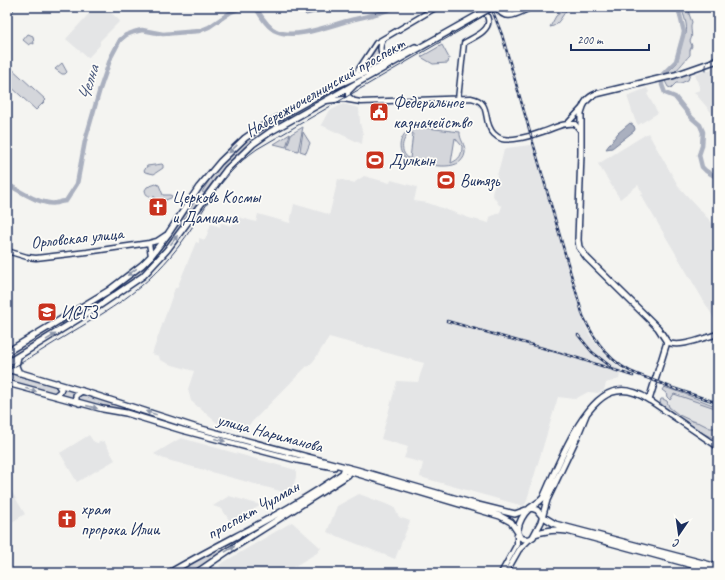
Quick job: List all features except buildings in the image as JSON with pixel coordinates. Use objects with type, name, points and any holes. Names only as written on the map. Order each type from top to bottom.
[{"type":"main road","points":[[7,11],[10,7]]},
{"type":"main road","name":"Набережночелнинский проспект","points":[[7,363],[114,297],[143,276],[167,250],[198,206],[227,169],[253,144],[270,132],[355,85],[477,13],[484,7]]},
{"type":"main road","name":"Набережночелнинский проспект","points":[[7,352],[119,283],[142,265],[168,234],[199,188],[220,162],[245,138],[301,104],[333,87],[398,56],[477,13],[492,7]]},
{"type":"main road","points":[[497,7],[499,12],[507,16],[531,7]]},
{"type":"main road","points":[[586,415],[547,500],[535,534],[530,539],[523,539],[517,533],[529,509],[538,504],[543,498],[572,436],[586,415],[599,400],[616,391],[630,392],[649,400],[667,342],[658,328],[588,258],[579,246],[578,216],[582,153],[581,113],[583,107],[590,97],[596,94],[675,75],[718,60]]},
{"type":"main road","points":[[199,188],[200,193],[208,193]]},
{"type":"main road","points":[[190,201],[196,199],[198,206]]},
{"type":"main road","points":[[73,312],[70,316],[71,321],[78,320]]},
{"type":"main road","points":[[18,357],[16,366],[19,373]]},
{"type":"main road","name":"улица Нариманова","points":[[7,369],[57,383],[188,425],[332,467],[348,469],[500,516],[511,522],[517,533]]},
{"type":"main road","name":"улица Нариманова","points":[[7,383],[103,410],[126,413],[182,430],[348,469],[509,513],[520,513],[529,509]]},
{"type":"main road","points":[[55,396],[61,389],[57,383]]},
{"type":"main road","points":[[79,403],[75,398],[77,393],[82,391]]},
{"type":"main road","points":[[332,467],[336,473],[334,479]]},
{"type":"main road","name":"проспект Чулман","points":[[169,573],[210,549],[295,504],[348,469]]},
{"type":"main road","name":"проспект Чулман","points":[[196,573],[348,475],[348,469]]},
{"type":"main road","points":[[529,509],[537,510],[542,516],[555,524],[718,567]]},
{"type":"main road","points":[[252,527],[257,529],[256,534]]},
{"type":"main road","points":[[535,534],[557,529],[567,531],[718,572]]},
{"type":"street","points":[[352,78],[376,44],[437,7]]},
{"type":"street","points":[[458,99],[464,43],[486,29],[488,19],[484,7]]},
{"type":"street","points":[[384,38],[380,48],[384,57],[389,59],[398,56]]},
{"type":"street","points":[[355,85],[348,92],[348,96],[356,101]]},
{"type":"street","points":[[326,101],[343,99],[361,102],[477,99],[483,104],[486,111],[488,126],[494,134],[501,139],[536,134],[568,123],[575,124],[581,131]]},
{"type":"street","points":[[568,123],[583,107]]},
{"type":"street","name":"Орловская улица","points":[[7,251],[36,258],[149,243],[157,241],[168,234]]},
{"type":"street","points":[[149,243],[151,256]]},
{"type":"street","points":[[667,342],[671,345],[675,345],[718,334]]},
{"type":"street","points":[[649,400],[718,447]]},
{"type":"street","points":[[182,430],[188,425]]},
{"type":"street","points":[[501,573],[517,544],[517,533]]},
{"type":"street","points":[[506,573],[519,550],[530,539]]},
{"type":"street","points":[[206,567],[211,573]]},
{"type":"shaded area","points":[[95,7],[105,7],[120,21],[100,41],[100,45],[88,58],[66,39]]},
{"type":"shaded area","points":[[299,7],[350,7],[336,8],[306,15]]},
{"type":"shaded area","points":[[681,7],[689,7],[690,10],[689,14],[692,22],[692,36],[690,41],[692,46],[690,55],[668,76],[666,75],[667,73],[677,63],[684,36],[686,34],[686,24]]},
{"type":"shaded area","points":[[564,10],[566,11],[559,21],[550,27],[556,16]]},
{"type":"shaded area","points":[[28,34],[33,36],[34,44],[32,43],[29,45],[23,40]]},
{"type":"shaded area","points":[[379,44],[381,56],[389,60],[361,72]]},
{"type":"shaded area","points":[[442,45],[449,58],[448,63],[433,64],[421,57]]},
{"type":"shaded area","points":[[62,63],[67,72],[65,74],[62,74],[55,69]]},
{"type":"shaded area","points":[[718,63],[718,123],[694,92],[700,90],[695,74],[710,70]]},
{"type":"shaded area","points":[[9,66],[46,100],[36,110],[7,83],[7,68]]},
{"type":"shaded area","points":[[380,68],[249,145],[221,171],[204,193],[202,192],[222,163],[248,139],[334,89]]},
{"type":"shaded area","points":[[684,74],[690,74],[688,80],[681,83],[676,83],[671,88],[668,87],[665,81],[675,79]]},
{"type":"shaded area","points":[[647,88],[649,92],[647,94],[658,113],[638,125],[627,96]]},
{"type":"shaded area","points":[[343,104],[359,108],[360,123],[363,134],[362,144],[321,125],[328,112]]},
{"type":"shaded area","points":[[411,126],[460,132],[460,137],[465,150],[462,160],[457,164],[449,166],[409,161],[402,154],[400,145],[403,136]],"holes":[[[411,133],[413,133],[410,159],[404,153],[403,142]],[[455,138],[462,146],[462,152],[457,160],[451,163]]]},
{"type":"shaded area","points":[[303,127],[298,151],[287,148],[291,134]]},
{"type":"shaded area","points":[[303,132],[310,143],[306,153],[300,151]]},
{"type":"shaded area","points":[[648,133],[679,187],[714,225],[718,225],[718,325],[641,195],[643,194],[638,185],[620,199],[598,164]]},
{"type":"shaded area","points":[[290,134],[286,147],[274,144]]},
{"type":"shaded area","points":[[532,145],[582,318],[589,334],[596,344],[612,362],[621,369],[619,379],[606,383],[604,390],[598,393],[588,392],[575,399],[558,397],[526,503],[523,506],[420,477],[423,463],[404,458],[408,447],[381,439],[397,381],[418,382],[424,363],[329,337],[308,367],[307,366],[247,427],[230,429],[216,422],[191,401],[188,389],[194,371],[169,364],[160,360],[159,356],[152,354],[175,288],[177,288],[196,242],[199,243],[199,238],[205,240],[211,224],[220,227],[221,223],[232,226],[236,217],[256,222],[258,214],[290,223],[294,204],[328,214],[329,216],[338,179],[355,183],[364,176],[390,183],[391,180],[417,187],[414,201],[428,203],[469,218],[489,223],[490,217],[500,212],[502,206],[499,205],[492,194],[504,150],[507,148]]},
{"type":"shaded area","points":[[162,164],[163,168],[154,174],[144,171],[147,166]]},
{"type":"shaded area","points":[[156,184],[159,185],[163,195],[170,195],[172,196],[171,198],[160,202],[156,200],[155,197],[147,195],[145,190],[147,187]]},
{"type":"shaded area","points":[[195,201],[197,203],[183,221],[182,227],[172,241],[143,273],[72,320],[72,318],[118,287],[150,261],[165,244]]},
{"type":"shaded area","points":[[69,320],[69,322],[7,361],[7,355]]},
{"type":"shaded area","points":[[7,373],[58,386],[58,392],[54,393],[7,380]]},
{"type":"shaded area","points":[[61,386],[77,391],[74,395],[74,400],[59,396]]},
{"type":"shaded area","points":[[664,387],[718,407],[718,409],[674,394],[670,400],[666,393],[662,390]]},
{"type":"shaded area","points":[[671,392],[718,409],[718,438],[698,428],[668,409]]},
{"type":"shaded area","points":[[80,394],[123,406],[182,426],[180,428],[78,400],[77,395]]},
{"type":"shaded area","points":[[661,399],[667,401],[669,407],[679,415],[710,428],[718,428],[718,439],[697,430],[682,420],[663,406],[660,402]]},
{"type":"shaded area","points":[[89,435],[93,441],[97,443],[104,441],[115,460],[77,482],[60,453]]},
{"type":"shaded area","points":[[181,438],[296,470],[296,477],[291,494],[164,459],[154,454]]},
{"type":"shaded area","points":[[7,484],[25,514],[7,525]]},
{"type":"shaded area","points":[[359,494],[394,507],[399,517],[410,521],[395,559],[327,532],[337,506]]},
{"type":"shaded area","points":[[229,496],[261,505],[231,523],[222,509],[213,506]]},
{"type":"shaded area","points":[[292,522],[321,548],[317,553],[283,573],[222,573],[223,571],[219,565]]},
{"type":"shaded area","points":[[252,529],[255,529],[255,532],[223,551],[191,573],[174,573]]},
{"type":"water","points":[[630,123],[634,126],[634,131],[612,148],[606,149],[618,133]]},
{"type":"waterway","name":"Челна","points":[[7,184],[44,202],[57,203],[66,201],[77,184],[85,141],[100,89],[111,57],[120,40],[126,35],[142,30],[163,34],[199,31],[209,27],[231,12],[244,7]]},
{"type":"waterway","name":"Челна","points":[[251,7],[256,8],[264,21],[276,31],[293,34],[313,31],[379,13],[395,7]]},
{"type":"waterway","name":"Челна","points":[[678,7],[684,32],[676,61],[662,75],[662,85],[665,93],[675,97],[692,118],[700,125],[703,132],[702,146],[699,155],[702,167],[718,178]]},
{"type":"tram line","points":[[7,371],[112,307],[148,280],[170,257],[186,237],[207,204],[230,173],[236,166],[257,149],[499,7]]},
{"type":"tram line","points":[[706,71],[708,60],[718,55]]},
{"type":"railway","points":[[491,7],[502,35],[583,316],[599,343],[612,359],[629,371],[677,390]]},
{"type":"railway","points":[[447,321],[571,356],[633,376]]},
{"type":"railway","points":[[578,335],[592,352],[610,366]]},
{"type":"railway","points":[[673,388],[718,403]]},
{"type":"place","name":"Федеральное казначейство","points":[[379,112]]},
{"type":"place","name":"Дулкын","points":[[375,160]]},
{"type":"place","name":"Витязь","points":[[446,180]]},
{"type":"place","name":"Церковь Космы и Дамиана","points":[[158,207]]},
{"type":"place","name":"ИСГЗ","points":[[47,312]]},
{"type":"place","name":"храм пророка Илии","points":[[67,519]]}]
